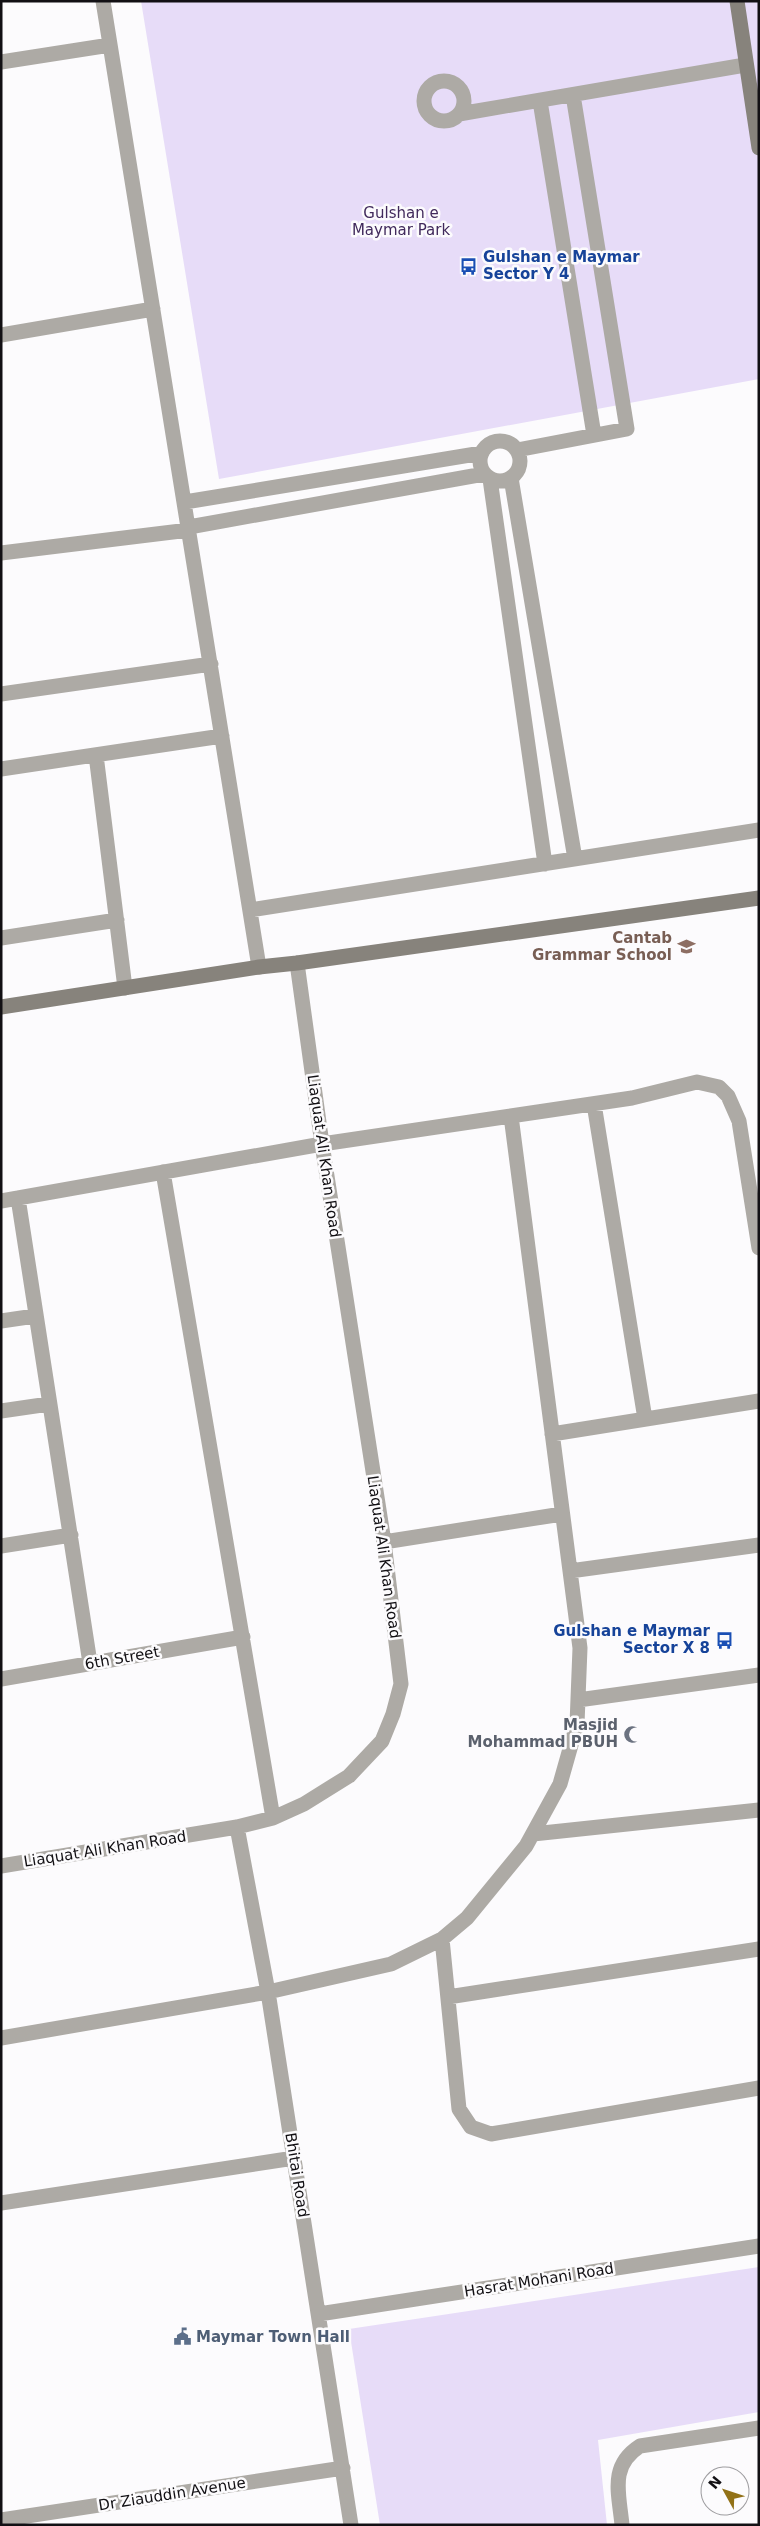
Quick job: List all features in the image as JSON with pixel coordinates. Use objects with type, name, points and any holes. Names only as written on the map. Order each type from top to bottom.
[{"type":"street","points":[[103,1],[259,967]]},
{"type":"street","points":[[737,1],[759,148]]},
{"type":"street","points":[[1,62],[110,45]]},
{"type":"street","points":[[459,114],[746,65]]},
{"type":"street","points":[[517,450],[626,429],[573,95]]},
{"type":"street","points":[[540,101],[594,435]]},
{"type":"street","points":[[1,335],[153,309]]},
{"type":"street","points":[[1,553],[189,528],[487,476],[501,482],[512,478],[518,470],[520,460],[517,450],[509,443],[498,442],[489,445],[482,453],[480,460],[487,476],[544,864]]},
{"type":"street","points":[[185,502],[482,453]]},
{"type":"street","points":[[512,478],[575,859]]},
{"type":"street","points":[[1,694],[211,664]]},
{"type":"street","points":[[1,769],[222,736]]},
{"type":"street","points":[[96,755],[125,988]]},
{"type":"street","points":[[250,910],[759,830]]},
{"type":"street","points":[[1,1007],[259,967],[297,964],[759,898]]},
{"type":"street","points":[[1,938],[117,920]]},
{"type":"street","name":"Liaquat Ali Khan Road","points":[[1,1866],[237,1827],[274,1818],[304,1804],[349,1776],[382,1741],[394,1714],[401,1684],[384,1542],[322,1144],[297,964]]},
{"type":"street","points":[[1,1201],[322,1144],[632,1098],[697,1082],[719,1087],[728,1096],[739,1121],[759,1248]]},
{"type":"street","points":[[594,1104],[645,1420]]},
{"type":"street","points":[[1,2038],[268,1992],[391,1964],[442,1939],[467,1918],[526,1846],[533,1834],[560,1784],[577,1724],[580,1648],[511,1116]]},
{"type":"street","points":[[163,1172],[274,1818]]},
{"type":"street","points":[[18,1198],[90,1664]]},
{"type":"street","points":[[1,1321],[35,1316]]},
{"type":"street","points":[[552,1434],[759,1401]]},
{"type":"street","points":[[1,1411],[49,1404]]},
{"type":"street","points":[[384,1542],[562,1514]]},
{"type":"street","points":[[1,1546],[70,1535]]},
{"type":"street","points":[[570,1571],[759,1546]]},
{"type":"street","name":"6th Street","points":[[1,1679],[243,1637]]},
{"type":"street","points":[[578,1700],[759,1675]]},
{"type":"street","points":[[533,1834],[759,1810]]},
{"type":"street","name":"Bhitai Road","points":[[237,1827],[268,1992],[352,2525]]},
{"type":"street","points":[[442,1939],[460,2109],[471,2127],[491,2134],[759,2088]]},
{"type":"street","points":[[448,1997],[759,1949]]},
{"type":"street","points":[[1,2203],[294,2158]]},
{"type":"street","name":"Hasrat Mohani Road","points":[[319,2314],[759,2246]]},
{"type":"street","points":[[622,2525],[618,2477],[621,2464],[629,2453],[640,2446],[759,2428]]},
{"type":"street","name":"Dr Ziauddin Avenue","points":[[1,2520],[343,2468]]},
{"type":"green space","name":"Gulshan e Maymar Park","points":[[141,1],[759,1],[759,379],[219,479]]},
{"type":"green space","points":[[759,2267],[759,2412],[598,2440],[607,2525],[380,2525],[349,2329]]},
{"type":"place","name":"Gulshan e Maymar Sector Y 4","points":[[469,266]]},
{"type":"place","name":"Cantab Grammar School","points":[[686,947]]},
{"type":"place","name":"Gulshan e Maymar Sector X 8","points":[[724,1640]]},
{"type":"place","name":"Masjid Mohammad PBUH","points":[[632,1734]]},
{"type":"place","name":"Maymar Town Hall","points":[[182,2337]]}]
